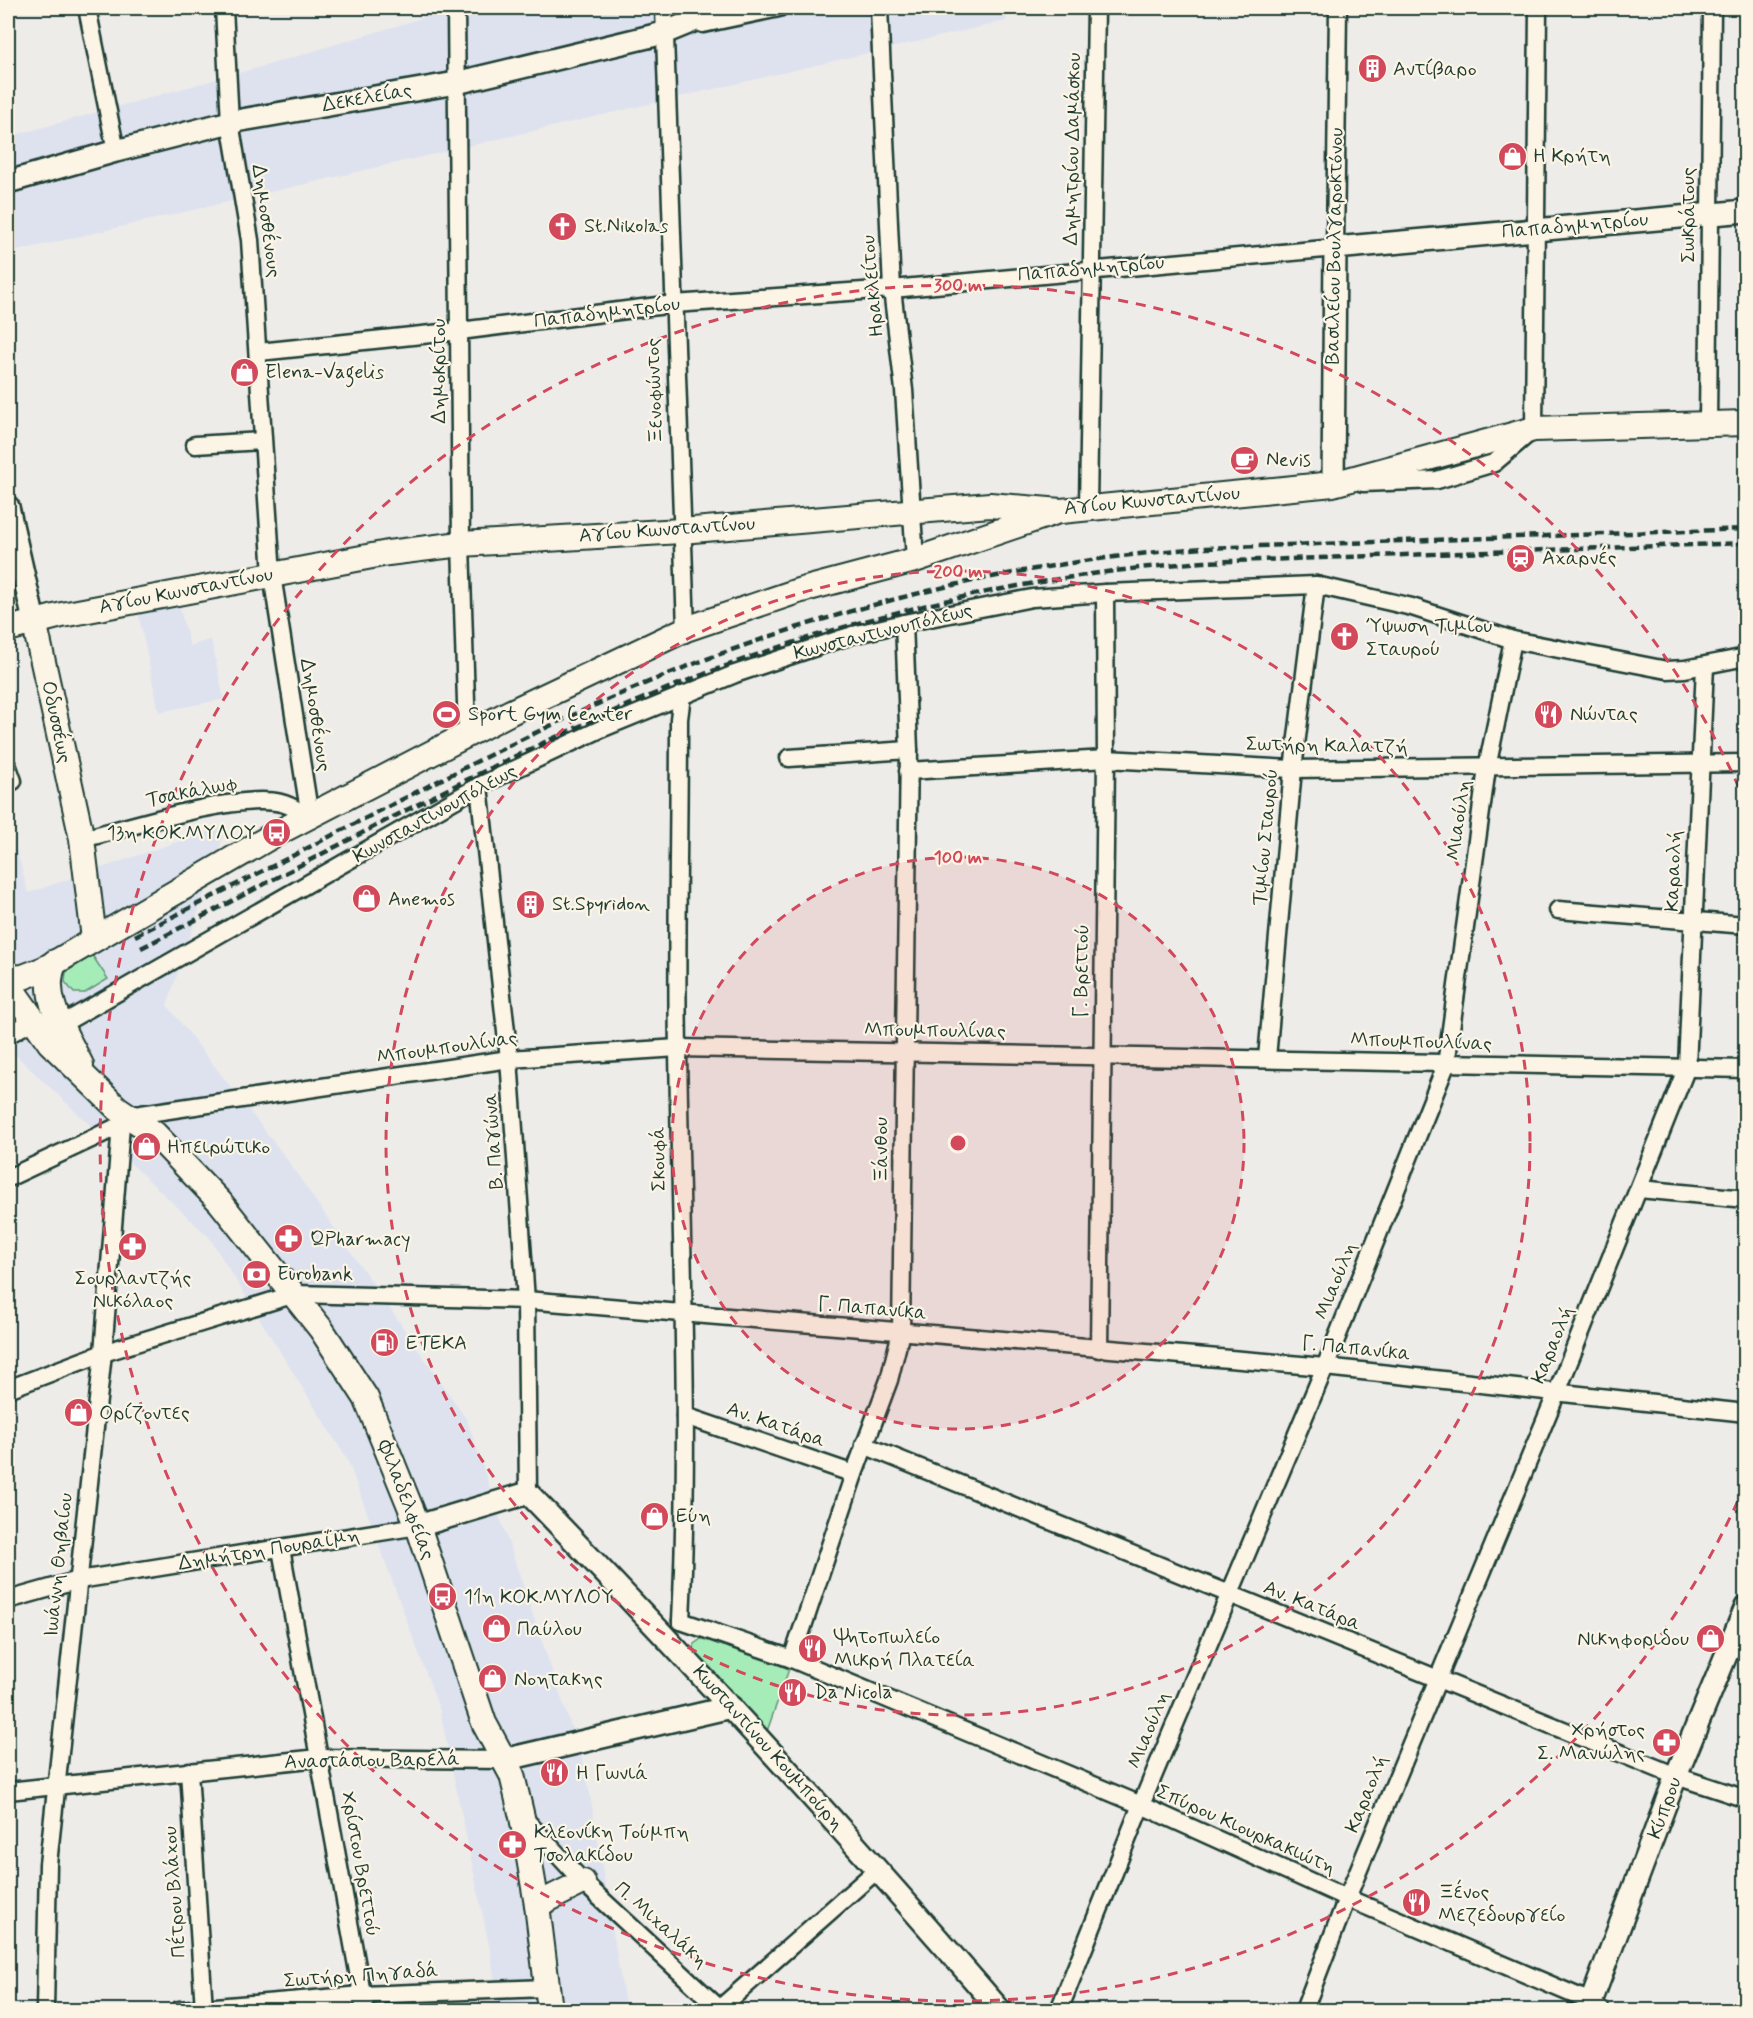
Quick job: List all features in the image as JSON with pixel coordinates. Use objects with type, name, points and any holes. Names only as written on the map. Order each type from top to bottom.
[{"type":"main road","name":"Αγίου Κωνσταντίνου","points":[[8,629],[34,621],[388,553],[461,544],[681,531],[990,505],[1061,511],[1334,484],[1534,429],[1746,423]]},
{"type":"main road","points":[[8,978],[23,976],[55,962],[277,833],[467,734],[686,629],[798,591],[915,560],[1061,511]]},
{"type":"main road","name":"Οδυσσέως","points":[[34,621],[82,839],[94,939]]},
{"type":"main road","name":"Φιλαδελφείας","points":[[55,962],[50,976],[51,1000],[88,1081]]},
{"type":"main road","name":"Φιλαδελφείας","points":[[8,984],[22,1010],[50,1043],[124,1120],[155,1134],[220,1202],[295,1294],[366,1398],[418,1527],[484,1723],[512,1775],[522,1816],[537,1905],[548,1999]]},
{"type":"main road","points":[[537,1905],[583,1882]]},
{"type":"street","points":[[87,8],[116,151]]},
{"type":"street","name":"Δημοσθένους","points":[[224,8],[230,122],[250,240],[272,575],[310,817]]},
{"type":"street","name":"Δημοκρίτου","points":[[456,8],[461,544],[467,734]]},
{"type":"street","name":"Ξενοφώντος","points":[[664,8],[686,629]]},
{"type":"street","name":"Δεκελείας","points":[[8,182],[230,122],[456,83],[664,33],[725,8]]},
{"type":"street","points":[[664,33],[779,8]]},
{"type":"street","name":"Ηρακλείτου","points":[[879,8],[892,289],[904,390],[915,560]]},
{"type":"street","name":"Δημητρίου Δαμάσκου","points":[[1088,507],[1096,8]]},
{"type":"street","name":"Βασιλείου Βουλγαροκτόνου","points":[[1334,484],[1338,8]]},
{"type":"street","points":[[1534,429],[1538,8]]},
{"type":"street","name":"Σωκράτους","points":[[1708,424],[1712,8]]},
{"type":"street","name":"Παπαδημητρίου","points":[[259,352],[460,331],[674,304],[892,289],[1092,268],[1746,211]]},
{"type":"street","points":[[195,445],[262,441]]},
{"type":"street","name":"Οδυσσέως","points":[[8,507],[34,621]]},
{"type":"street","name":"Κωνσταντινουπόλεως","points":[[62,1024],[478,786],[603,728],[682,695],[790,654],[904,623],[1032,598],[1106,592],[1316,585],[1412,608],[1513,640],[1667,670],[1705,666],[1746,657]]},
{"type":"street","name":"Τιμίου Σταυρού","points":[[1267,1058],[1293,769],[1316,585]]},
{"type":"street","name":"Γ. Βρεττού","points":[[1099,1349],[1106,592]]},
{"type":"street","name":"Ξάνθου","points":[[792,1659],[864,1445],[889,1380],[901,1332],[903,1051],[909,750],[904,623]]},
{"type":"street","name":"Μιαούλη","points":[[1059,2010],[1228,1594],[1325,1366],[1446,1065],[1487,768],[1513,640]]},
{"type":"street","name":"Καραολή","points":[[1305,2010],[1347,1898],[1557,1392],[1687,1067],[1705,666]]},
{"type":"street","name":"Σκουφά","points":[[674,1628],[684,1585],[685,1416],[678,1048],[679,719],[682,695]]},
{"type":"street","points":[[789,758],[909,750]]},
{"type":"street","name":"Σωτήρη Καλατζή","points":[[908,771],[1106,759],[1293,769],[1746,763]]},
{"type":"street","name":"Β. Παγώνα","points":[[478,786],[509,1059],[526,1300],[528,1493]]},
{"type":"street","name":"Τσακάλωφ","points":[[82,839],[197,810],[258,801],[281,803],[310,817]]},
{"type":"street","points":[[1558,910],[1746,925]]},
{"type":"street","points":[[8,1035],[22,1010]]},
{"type":"street","name":"Μπουμπουλίνας","points":[[8,1179],[124,1120],[509,1059],[678,1048],[1267,1058],[1446,1065],[1746,1069]]},
{"type":"street","name":"Ιωάννη Θηβαίου","points":[[45,2010],[48,1863],[103,1353],[124,1120]]},
{"type":"street","points":[[1639,1189],[1746,1199]]},
{"type":"street","name":"Γ. Παπανίκα","points":[[8,1389],[103,1353],[295,1294],[526,1300],[1325,1366],[1746,1413]]},
{"type":"street","name":"Αν. Κατάρα","points":[[685,1416],[854,1474]]},
{"type":"street","name":"Αν. Κατάρα","points":[[864,1445],[1676,1776],[1746,1800]]},
{"type":"street","name":"Δημήτρη Πουραΐμη","points":[[8,1600],[79,1580],[418,1527],[528,1493]]},
{"type":"street","name":"Κωσταντίνου Κουμπούρη","points":[[528,1493],[674,1628],[731,1707],[878,1869],[1000,2010]]},
{"type":"street","name":"Χρίστου Βρεττού","points":[[281,1549],[363,2003]]},
{"type":"street","name":"Κύπρου","points":[[1594,2008],[1676,1776],[1746,1607]]},
{"type":"street","name":"Σπύρου Κιουρκακιώτη","points":[[674,1628],[792,1659],[1141,1805],[1594,2008]]},
{"type":"street","name":"Αναστάσιου Βαρελά","points":[[8,1791],[319,1758],[503,1760],[731,1707]]},
{"type":"street","name":"Πέτρου Βλάχου","points":[[189,1772],[204,2010]]},
{"type":"street","name":"Π. Μιχαλάκη","points":[[522,1816],[583,1882],[720,2010]]},
{"type":"street","points":[[720,2010],[878,1869]]},
{"type":"street","name":"Σωτήρη Πηγαδά","points":[[179,2010],[548,1999]]},
{"type":"shaded area","points":[[455,8],[1007,8],[1006,21],[8,253],[8,137],[271,64]]},
{"type":"shaded area","points":[[177,598],[190,646],[211,639],[224,699],[159,712],[137,607]]},
{"type":"shaded area","points":[[8,816],[28,893],[227,825],[167,1005],[286,1158],[467,1420],[586,1771],[626,2010],[499,2010],[490,1950],[440,1711],[348,1461],[209,1237],[8,1048]]},
{"type":"green space","points":[[92,955],[108,979],[85,993],[74,993],[65,982],[66,972]]},
{"type":"green space","points":[[708,1634],[789,1669],[766,1734],[692,1657],[694,1644]]},
{"type":"railway","points":[[135,936],[463,768],[603,701],[760,640],[884,602],[1010,573],[1138,554],[1203,548],[1746,529]]},
{"type":"railway","points":[[141,948],[418,804],[560,735],[702,675],[824,633],[886,615],[1012,587],[1076,576],[1204,562],[1746,543]]},
{"type":"place","name":"Αντίβαρο","points":[[1372,69]]},
{"type":"place","name":"Η Κρήτη","points":[[1512,156]]},
{"type":"place","name":"St.Nikolas","points":[[563,226]]},
{"type":"place","name":"Elena-Vagelis","points":[[244,372]]},
{"type":"place","name":"Nevis","points":[[1245,460]]},
{"type":"place","name":"Αχαρνές","points":[[1521,558]]},
{"type":"place","name":"Ύψωση Τιμίου Σταυρού","points":[[1345,637]]},
{"type":"place","name":"Sport Gym Center","points":[[447,714]]},
{"type":"place","name":"Νώντας","points":[[1549,714]]},
{"type":"place","name":"13η ΚΟΚ.ΜΥΛΟΥ","points":[[277,833]]},
{"type":"place","name":"Anemos","points":[[367,899]]},
{"type":"place","name":"St.Spyridon","points":[[531,904]]},
{"type":"place","name":"Ηπειρώτικο","points":[[146,1147]]},
{"type":"place","name":"QPharmacy","points":[[289,1239]]},
{"type":"place","name":"Σουρλαντζής Νικόλαος","points":[[133,1247]]},
{"type":"place","name":"Eurobank","points":[[256,1274]]},
{"type":"place","name":"ΕΤΕΚΑ","points":[[385,1343]]},
{"type":"place","name":"Ορίζοντες","points":[[78,1413]]},
{"type":"place","name":"Εύη","points":[[655,1516]]},
{"type":"place","name":"11η ΚΟΚ.ΜΥΛΟΥ","points":[[443,1597]]},
{"type":"place","name":"Παύλου","points":[[496,1629]]},
{"type":"place","name":"Νικηφοριδου","points":[[1710,1639]]},
{"type":"place","name":"Ψητοπωλείο Μικρή Πλατεία","points":[[813,1649]]},
{"type":"place","name":"Νοητακης","points":[[493,1679]]},
{"type":"place","name":"Da Nicola","points":[[793,1692]]},
{"type":"place","name":"Χρήστος Σ. Μανώλης","points":[[1666,1742]]},
{"type":"place","name":"Η Γωνιά","points":[[555,1773]]},
{"type":"place","name":"Κλεονίκη Τούμπη Τσολακίδου","points":[[513,1844]]},
{"type":"place","name":"Ξένος Μεζεδουργείο","points":[[1417,1903]]}]
